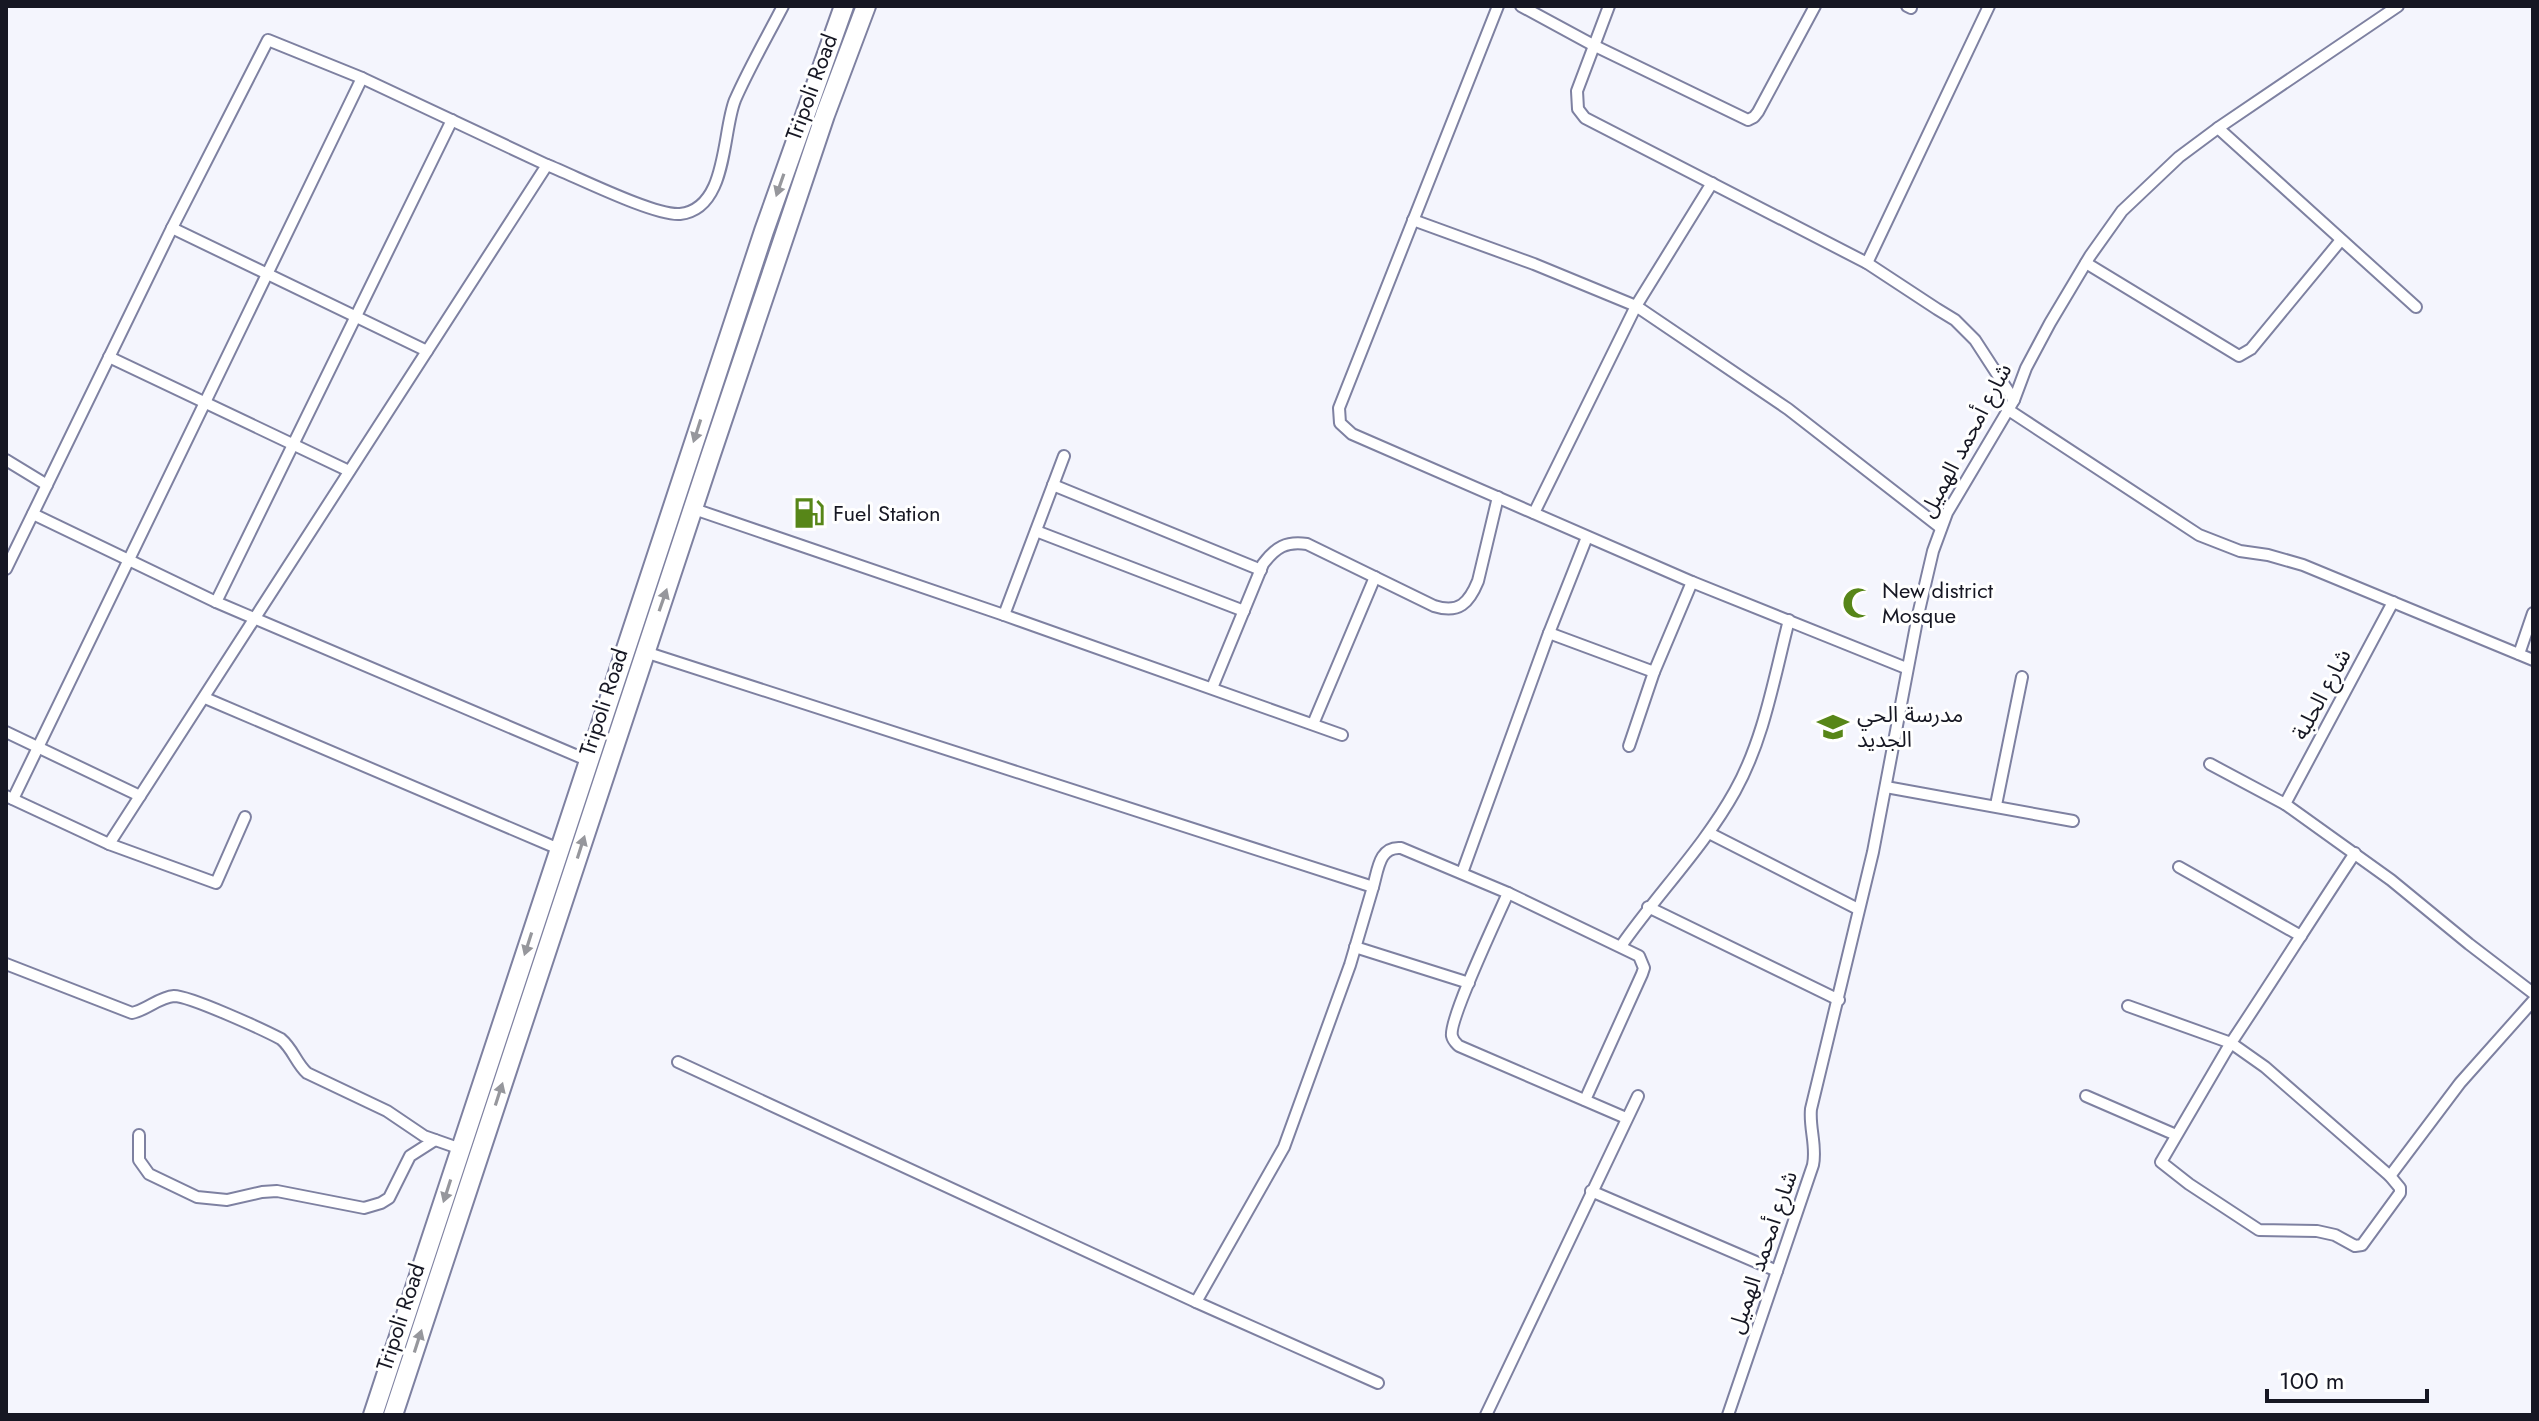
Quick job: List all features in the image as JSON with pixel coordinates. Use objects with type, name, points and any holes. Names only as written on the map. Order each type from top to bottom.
[{"type":"highway","points":[[373,1415],[587,760],[764,231],[844,6]]},
{"type":"highway","name":"Tripoli Road","points":[[393,1415],[825,115],[866,6]]},
{"type":"street","points":[[6,569],[172,228],[268,40],[362,78],[547,165],[634,202],[671,214],[686,213],[709,196],[725,153],[735,101],[783,6]]},
{"type":"street","points":[[1498,6],[1339,408],[1340,423],[1352,434],[1587,537],[1906,668]]},
{"type":"street","points":[[1521,6],[1593,45],[1748,120],[1758,112],[1815,6]]},
{"type":"street","points":[[1609,6],[1577,91],[1578,109],[1593,124],[1867,263],[1955,320],[1975,340],[2011,405],[2199,535],[2240,551],[2303,565],[2533,660]]},
{"type":"street","points":[[1867,263],[1989,6]]},
{"type":"street","name":"شارع أمحمد الهميل","points":[[1728,1415],[1813,1165],[1815,1153],[1811,1109],[1873,852],[1906,668],[1941,528],[2011,405],[2026,368],[2086,263],[2122,211],[2179,157],[2218,128],[2398,6]]},
{"type":"street","points":[[245,817],[216,883],[109,844],[10,797],[38,748],[130,561],[362,78]]},
{"type":"street","points":[[216,602],[452,120]]},
{"type":"street","points":[[2218,128],[2416,307]]},
{"type":"street","points":[[109,844],[547,165]]},
{"type":"street","points":[[1534,513],[1636,306],[1712,183]]},
{"type":"street","points":[[1413,220],[1534,264],[1636,306],[1788,409],[1941,528]]},
{"type":"street","points":[[172,228],[427,351]]},
{"type":"street","points":[[2086,263],[2239,356],[2251,349],[2341,240]]},
{"type":"street","points":[[109,357],[349,471]]},
{"type":"street","points":[[1004,615],[1064,456]]},
{"type":"street","points":[[6,460],[47,485]]},
{"type":"street","points":[[1053,485],[1261,570]]},
{"type":"street","points":[[1212,688],[1261,570],[1272,552],[1282,545],[1295,542],[1307,544],[1446,610],[1464,603],[1478,581],[1498,497]]},
{"type":"street","points":[[694,509],[1342,735]]},
{"type":"street","points":[[33,514],[216,602],[587,760]]},
{"type":"street","points":[[1036,531],[1244,611]]},
{"type":"street","points":[[1462,873],[1587,537]]},
{"type":"street","points":[[1313,724],[1375,577]]},
{"type":"street","points":[[1629,746],[1654,672],[1692,582]]},
{"type":"street","name":"شارع الحلبة","points":[[2285,804],[2393,602]]},
{"type":"street","points":[[2519,654],[2533,613]]},
{"type":"street","points":[[1621,946],[1648,907],[1709,833],[1734,792],[1757,744],[1789,620]]},
{"type":"street","points":[[1549,633],[1654,672]]},
{"type":"street","points":[[645,652],[1052,786],[1373,887]]},
{"type":"street","points":[[1996,805],[2022,677]]},
{"type":"street","points":[[205,698],[559,849]]},
{"type":"street","points":[[6,732],[140,796]]},
{"type":"street","points":[[2210,764],[2285,804],[2355,853],[2533,993]]},
{"type":"street","points":[[1886,787],[2073,821]]},
{"type":"street","points":[[1709,833],[1858,909]]},
{"type":"street","points":[[1196,1302],[1284,1147],[1386,851],[1396,847],[1462,873],[1639,956],[1644,968],[1585,1100]]},
{"type":"street","points":[[2128,1006],[2231,1043],[2265,1067],[2390,1176],[2399,1186],[2400,1193],[2362,1245],[2355,1246],[2335,1235],[2317,1231],[2262,1231],[2163,1165],[2162,1158],[2231,1043],[2355,853]]},
{"type":"street","points":[[2179,867],[2301,936]]},
{"type":"street","points":[[1508,893],[1451,1032],[1456,1044],[1626,1118]]},
{"type":"street","points":[[1648,907],[1839,1000]]},
{"type":"street","points":[[1355,947],[1469,983]]},
{"type":"street","points":[[6,964],[132,1013],[166,998],[185,998],[281,1039],[291,1048],[307,1073],[387,1111],[416,1131],[461,1149]]},
{"type":"street","points":[[2390,1176],[2460,1083],[2533,1001]]},
{"type":"street","points":[[678,1062],[1378,1383]]},
{"type":"street","points":[[1486,1415],[1638,1096]]},
{"type":"street","points":[[2086,1096],[2176,1135]]},
{"type":"street","points":[[139,1135],[139,1160],[149,1174],[197,1197],[227,1200],[269,1191],[364,1208],[389,1198],[410,1156],[435,1140]]},
{"type":"street","points":[[1591,1191],[1777,1271]]},
{"type":"place","name":"Fuel Station","points":[[809,513]]},
{"type":"place","name":"New district Mosque","points":[[1858,603]]},
{"type":"place","name":"مدرسة الحي الجديد","points":[[1833,727]]}]
